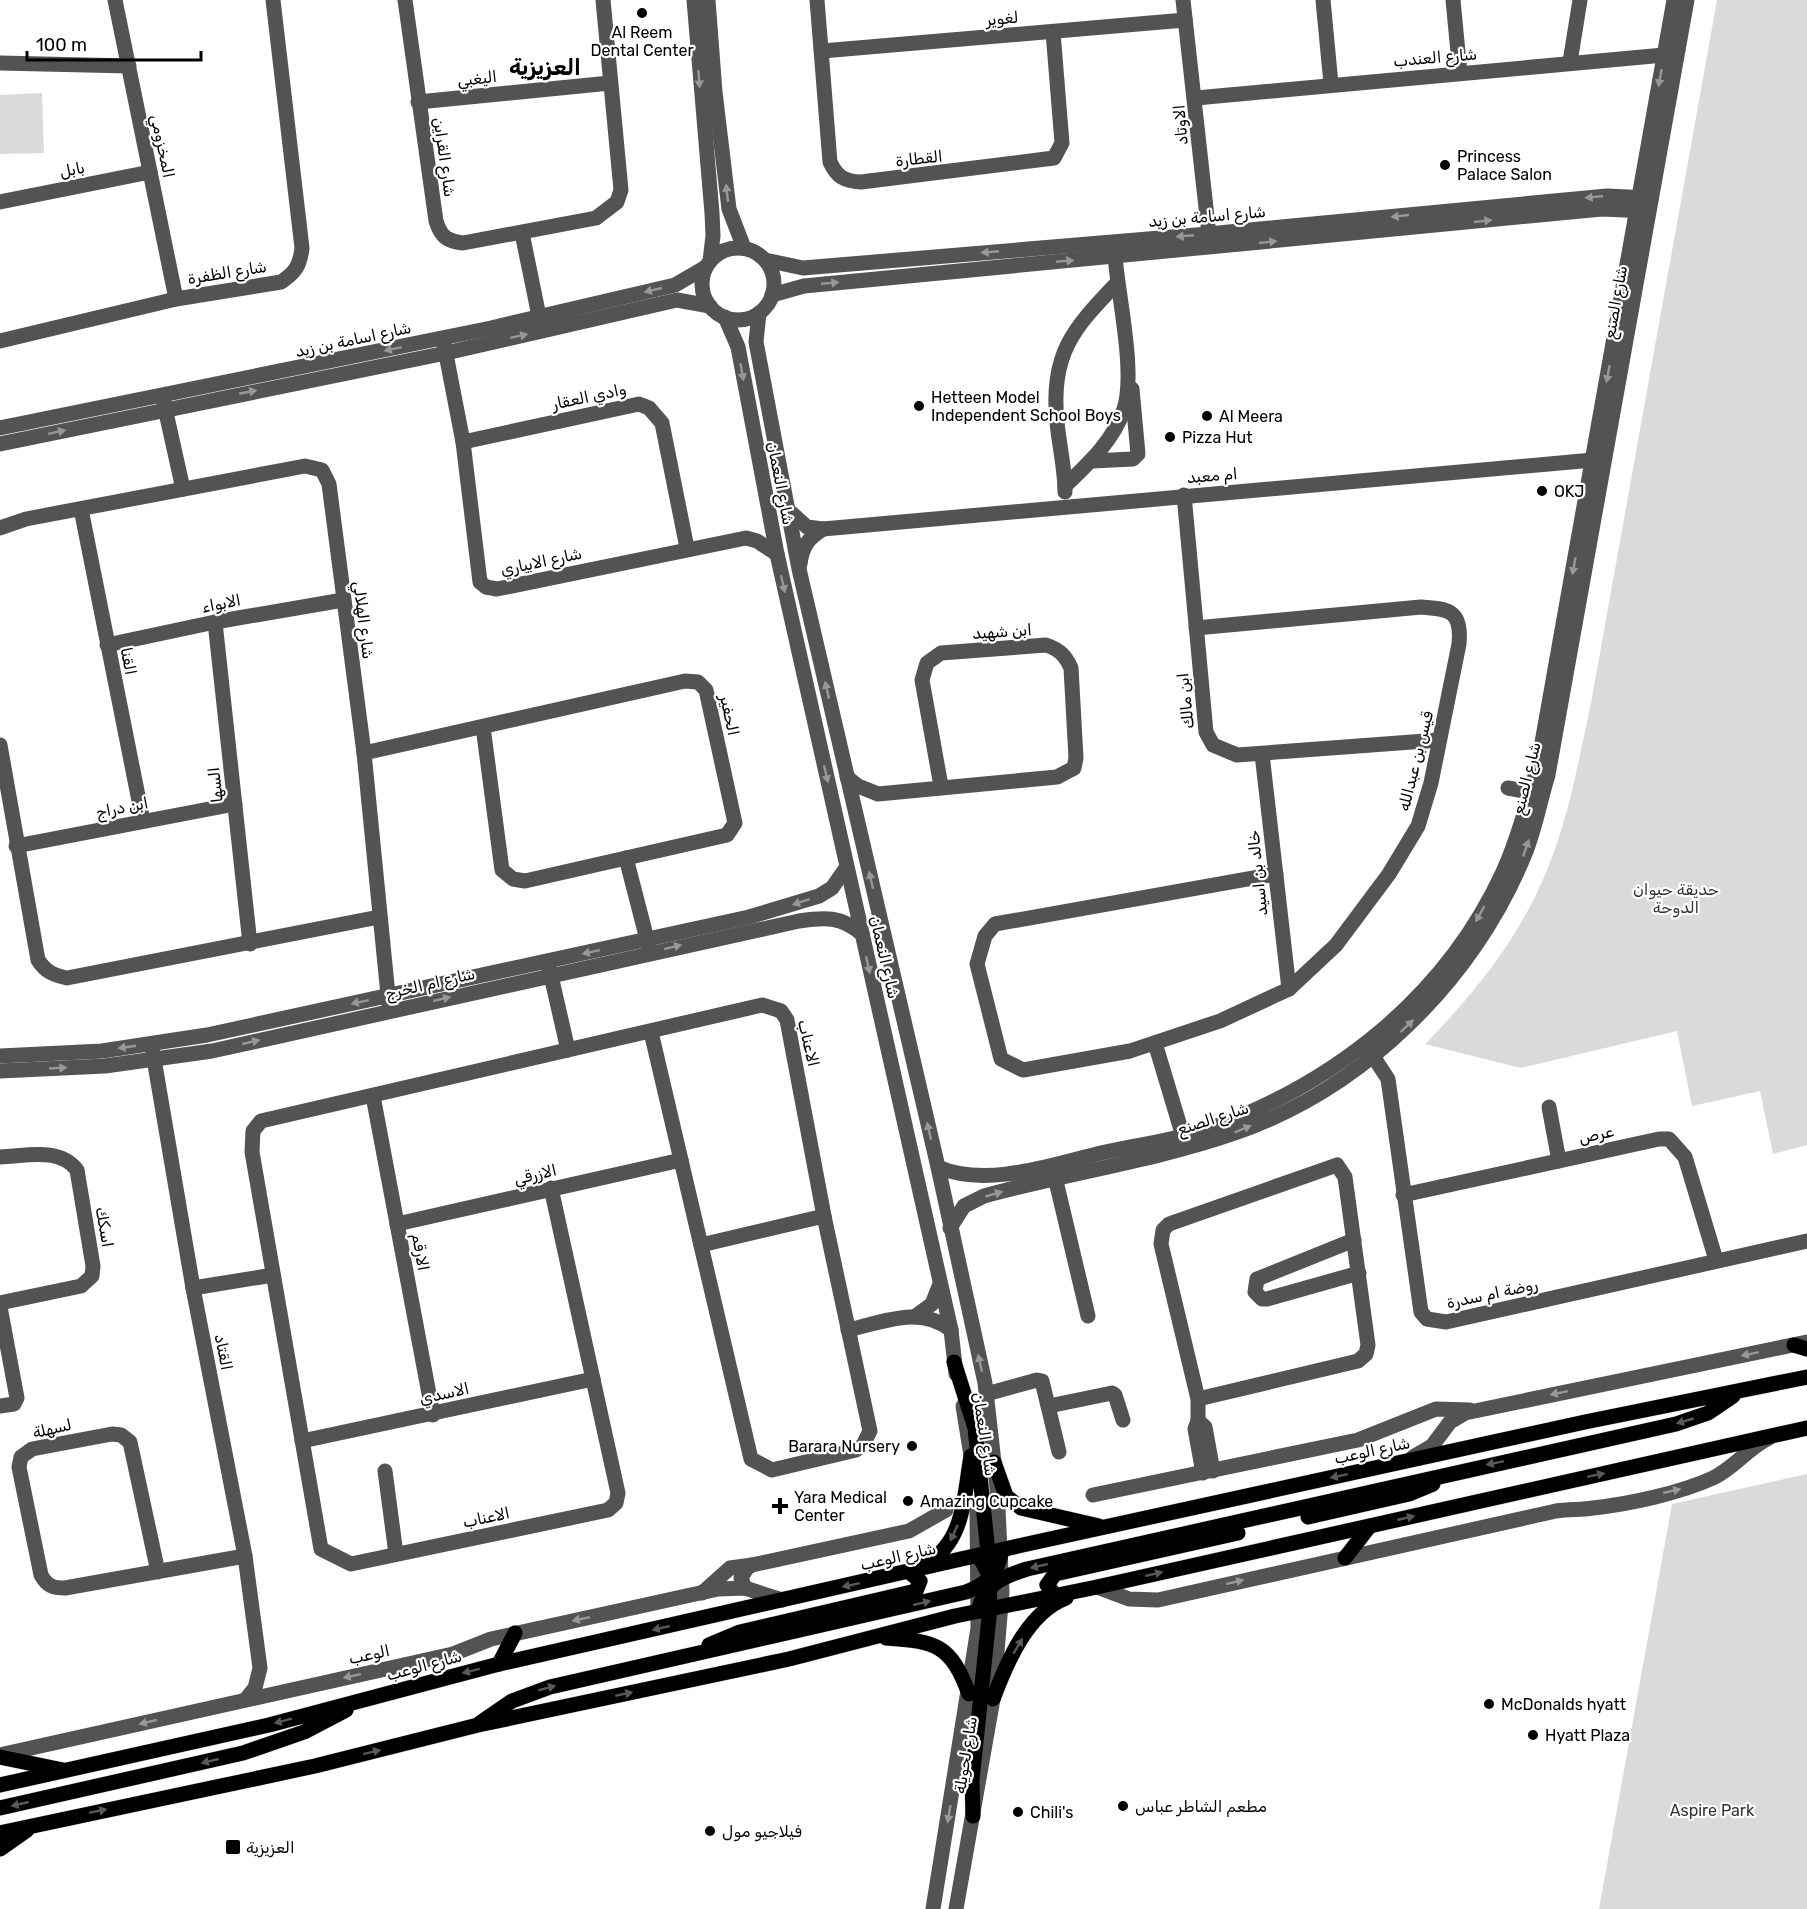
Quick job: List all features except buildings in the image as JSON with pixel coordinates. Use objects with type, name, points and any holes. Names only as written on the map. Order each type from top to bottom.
[{"type":"main road","points":[[954,1362],[975,1428],[989,1554]]},
{"type":"main road","name":"شارع الوعب","points":[[0,1785],[258,1728],[499,1664],[1105,1527],[1585,1422],[1807,1377]]},
{"type":"main road","points":[[478,1725],[506,1705],[537,1691],[957,1595],[1038,1566],[1692,1420],[1708,1413],[1736,1393]]},
{"type":"main road","points":[[0,1833],[315,1766],[478,1725],[789,1659],[868,1637],[990,1608],[1097,1587],[1807,1428]]},
{"type":"main road","points":[[698,1653],[718,1640],[740,1632],[916,1591],[920,1581],[909,1572],[942,1553],[953,1538],[960,1520],[971,1456]]},
{"type":"main road","points":[[994,1462],[1006,1496],[1021,1508],[1105,1527]]},
{"type":"main road","points":[[1055,1594],[1051,1593],[1047,1584],[1055,1574],[1409,1494],[1448,1473]]},
{"type":"main road","points":[[1345,1558],[1369,1527]]},
{"type":"main road","points":[[993,1699],[1012,1657],[1040,1614],[1054,1603],[1097,1587]]},
{"type":"main road","points":[[973,1816],[972,1780],[990,1608]]},
{"type":"main road","points":[[499,1664],[515,1633]]},
{"type":"main road","points":[[868,1637],[916,1640],[942,1648],[957,1664],[969,1694]]},
{"type":"main road","points":[[0,1809],[274,1744],[333,1718],[361,1700]]},
{"type":"main road","points":[[0,1756],[69,1771]]},
{"type":"main road","points":[[0,1849],[16,1836],[42,1823]]},
{"type":"street","name":"المخزومي","points":[[115,0],[176,299]]},
{"type":"street","name":"شارع الظفرة","points":[[0,341],[176,299],[281,282],[294,274],[300,263],[302,248],[273,0]]},
{"type":"street","name":"شارع القراين","points":[[405,0],[418,102],[439,233],[449,242],[463,243],[596,218],[617,202],[621,190],[603,0]]},
{"type":"street","points":[[694,0],[713,225],[708,264],[702,286],[710,306],[724,317],[743,319],[759,313],[772,295],[774,277],[765,260],[756,252],[744,248],[726,250],[708,264]]},
{"type":"street","points":[[708,0],[715,92],[729,209],[744,248]]},
{"type":"street","name":"القطارة","points":[[817,0],[830,162],[839,177],[861,182],[1054,159],[1062,143],[1053,32]]},
{"type":"street","name":"الاوتاد","points":[[1183,0],[1196,98],[1209,241]]},
{"type":"street","points":[[1323,0],[1331,84]]},
{"type":"street","points":[[1453,0],[1460,73]]},
{"type":"street","points":[[1570,62],[1580,0]]},
{"type":"street","name":"شارع الصنع","points":[[938,1167],[965,1177],[983,1177],[1236,1132],[1332,1086],[1370,1051],[1432,1002],[1491,921],[1525,853],[1548,775],[1599,461],[1670,58],[1674,0]]},
{"type":"street","name":"شارع الصنع","points":[[1670,58],[1687,0]]},
{"type":"street","name":"لغوير","points":[[822,51],[1185,20]]},
{"type":"street","name":"شارع العندب","points":[[1196,98],[1570,62],[1670,58]]},
{"type":"street","points":[[0,63],[129,66]]},
{"type":"street","name":"اليغبي","points":[[418,102],[610,82]]},
{"type":"street","name":"بابل","points":[[0,202],[150,172]]},
{"type":"street","name":"شارع اسامة بن زيد","points":[[772,295],[804,286],[1115,256],[1209,241],[1596,197],[1644,204]]},
{"type":"street","points":[[522,233],[541,324]]},
{"type":"street","name":"شارع اسامة بن زيد","points":[[765,260],[803,268],[1209,241]]},
{"type":"street","points":[[1065,486],[1092,461],[1112,435],[1124,410],[1127,378],[1115,256]]},
{"type":"street","name":"شارع اسامة بن زيد","points":[[541,324],[675,285],[708,264]]},
{"type":"street","points":[[1065,507],[1065,486],[1055,398],[1060,363],[1076,328],[1117,283]]},
{"type":"street","name":"شارع اسامة بن زيد","points":[[0,428],[164,402],[445,346],[541,324],[677,300],[710,306]]},
{"type":"street","name":"شارع النعمان","points":[[759,313],[756,342],[799,569],[938,1167],[986,1394],[994,1462],[989,1554],[990,1608]]},
{"type":"street","name":"شارع النعمان","points":[[724,317],[738,347],[766,507],[951,1330],[977,1506],[989,1554],[990,1608]]},
{"type":"street","name":"شارع الابياري","points":[[445,346],[463,442],[480,582],[486,587],[496,588],[746,538]]},
{"type":"street","points":[[1092,461],[1130,459],[1138,454],[1134,395],[1127,378]]},
{"type":"street","points":[[164,402],[183,489]]},
{"type":"street","name":"شارع اسامة بن زيد","points":[[0,444],[164,402]]},
{"type":"street","name":"وادي العقار","points":[[463,442],[639,404],[649,408],[662,423],[687,548]]},
{"type":"street","name":"شارع الصنع","points":[[1370,1051],[1426,990],[1468,934],[1502,873],[1538,765],[1599,461]]},
{"type":"street","name":"ام معبد","points":[[787,509],[800,523],[823,529],[1184,495],[1599,461]]},
{"type":"street","name":"شارع الهلالي","points":[[0,528],[26,519],[305,466],[322,470],[329,484],[364,753],[388,1004]]},
{"type":"street","name":"ابن مالك","points":[[1184,495],[1206,732],[1213,745],[1237,754],[1439,740]]},
{"type":"street","points":[[766,507],[759,523],[746,538],[757,541],[777,554]]},
{"type":"street","name":"القنا","points":[[81,509],[143,821]]},
{"type":"street","points":[[799,569],[804,545],[823,529]]},
{"type":"street","name":"الابواء","points":[[107,645],[215,622],[343,600]]},
{"type":"street","name":"قيس بن عبدالله","points":[[1196,628],[1421,607],[1454,614],[1461,625],[1453,678],[1431,783],[1418,826],[1389,874],[1336,945],[1288,989],[1220,1021],[1130,1051],[1023,1070],[1001,1059],[976,964],[985,936],[995,924],[1276,874]]},
{"type":"street","name":"السها","points":[[215,622],[250,944]]},
{"type":"street","name":"ابن شهيد","points":[[878,794],[941,786],[1057,777],[1074,768],[1071,668],[1058,649],[1046,645],[941,653],[927,663],[922,680],[941,786]]},
{"type":"street","name":"الحفير","points":[[364,753],[686,681],[698,682],[706,690],[735,823],[727,835],[525,881],[513,879],[502,870],[483,727]]},
{"type":"street","points":[[0,747],[38,960],[45,970],[55,976],[67,978],[379,917]]},
{"type":"street","name":"خالد بن اسيد","points":[[1262,753],[1288,989]]},
{"type":"street","points":[[847,777],[858,786],[878,794],[861,817],[859,829]]},
{"type":"street","points":[[1508,788],[1530,792]]},
{"type":"street","name":"ابن دراج","points":[[16,846],[235,804]]},
{"type":"street","points":[[626,858],[649,946]]},
{"type":"street","name":"شارع ام الخرج","points":[[649,946],[819,896],[832,888],[846,868]]},
{"type":"street","name":"شارع ام الخرج","points":[[0,1071],[154,1060],[212,1051],[388,1004],[649,946],[825,917],[840,919],[862,934]]},
{"type":"street","points":[[549,968],[568,1050]]},
{"type":"street","name":"شارع ام الخرج","points":[[0,1056],[102,1051],[388,1004]]},
{"type":"street","name":"الاعناب","points":[[551,1188],[618,1493],[616,1503],[608,1510],[351,1564],[321,1549],[252,1152],[253,1131],[261,1121],[762,1005],[781,1011],[787,1020],[824,1216],[870,1431],[863,1445],[856,1450],[772,1470],[750,1459],[651,1032]]},
{"type":"street","points":[[1155,1043],[1184,1141]]},
{"type":"street","name":"القتاد","points":[[150,1044],[245,1556],[260,1668]]},
{"type":"street","name":"روضة ام سدرة","points":[[1370,1051],[1388,1079],[1421,1312],[1427,1319],[1446,1322],[1807,1241]]},
{"type":"street","name":"الارقم","points":[[374,1096],[433,1415]]},
{"type":"street","points":[[1549,1107],[1559,1161]]},
{"type":"street","name":"عرص","points":[[1403,1195],[1669,1139],[1685,1158],[1716,1260]]},
{"type":"street","name":"شارع الصنع","points":[[950,1228],[963,1206],[984,1196],[1184,1141]]},
{"type":"street","name":"اسكك","points":[[0,1157],[58,1155],[70,1162],[77,1170],[93,1266],[92,1276],[81,1286],[0,1305]]},
{"type":"street","name":"الازرقي","points":[[397,1224],[681,1160]]},
{"type":"street","points":[[1198,1399],[1358,1360],[1366,1354],[1368,1345],[1345,1177],[1337,1165],[1169,1224],[1163,1230],[1161,1244],[1198,1399],[1198,1421],[1195,1429],[1208,1472]]},
{"type":"street","points":[[1055,1177],[1088,1316]]},
{"type":"street","points":[[701,1245],[824,1216]]},
{"type":"street","points":[[1354,1240],[1257,1279],[1255,1292],[1262,1299],[1267,1299],[1359,1273]]},
{"type":"street","points":[[194,1288],[273,1275]]},
{"type":"street","points":[[917,1315],[932,1304],[940,1284]]},
{"type":"street","points":[[0,1305],[17,1398],[14,1404],[0,1406]]},
{"type":"street","points":[[848,1330],[917,1315],[935,1318],[951,1330]]},
{"type":"street","points":[[1405,1462],[1432,1446],[1457,1416],[1473,1411],[1803,1345]]},
{"type":"street","name":"الاسدي","points":[[302,1441],[433,1415],[593,1379]]},
{"type":"street","points":[[986,1394],[1037,1380],[1042,1381],[1059,1452]]},
{"type":"street","points":[[1049,1406],[1112,1393],[1115,1395],[1123,1420]]},
{"type":"street","points":[[1093,1495],[1358,1440],[1419,1414],[1445,1408],[1473,1411]]},
{"type":"street","points":[[1419,1414],[1437,1418],[1445,1429]]},
{"type":"street","name":"لسهلة","points":[[158,1572],[130,1442],[121,1435],[112,1434],[32,1449],[21,1457],[19,1467],[41,1575],[46,1584],[54,1588],[65,1588],[158,1572],[245,1556]]},
{"type":"street","points":[[1097,1587],[1129,1599],[1158,1600],[1557,1511],[1597,1508],[1691,1487],[1716,1477],[1748,1451],[1778,1434]]},
{"type":"street","points":[[384,1471],[396,1554]]},
{"type":"street","points":[[702,1593],[725,1571],[735,1566],[752,1565],[909,1531],[946,1510]]},
{"type":"street","points":[[745,1588],[741,1578],[747,1568],[752,1565]]},
{"type":"street","name":"الوعب","points":[[0,1756],[453,1654],[482,1641],[515,1633],[702,1593],[745,1588],[782,1600]]},
{"type":"street","name":"شارع لحويلة","points":[[933,1909],[969,1694],[990,1608]]},
{"type":"street","name":"شارع لحويلة","points":[[956,1909],[993,1699],[990,1608]]},
{"type":"street","points":[[260,1668],[280,1692]]},
{"type":"street","points":[[246,1699],[258,1682],[260,1668]]},
{"type":"green space","name":"حديقة حيوان الدوحة","points":[[1717,0],[1807,0],[1807,1145],[1773,1154],[1760,1091],[1692,1106],[1677,1031],[1521,1068],[1425,1044],[1495,963],[1524,918],[1555,850],[1567,808],[1591,703]]},
{"type":"green space","points":[[42,93],[44,153],[0,154],[0,95]]},
{"type":"green space","name":"Aspire Park","points":[[1807,1474],[1807,1909],[1599,1909],[1672,1504]]},
{"type":"place","name":"Al Reem Dental Center","points":[[642,13]]},
{"type":"place","name":"Princess Palace Salon","points":[[1445,165]]},
{"type":"place","name":"Hetteen Model Independent School Boys","points":[[919,406]]},
{"type":"place","name":"Al Meera","points":[[1207,416]]},
{"type":"place","name":"Pizza Hut","points":[[1170,437]]},
{"type":"place","name":"OKJ","points":[[1542,491]]},
{"type":"place","name":"Barara Nursery","points":[[912,1446]]},
{"type":"place","name":"Amazing Cupcake","points":[[908,1501]]},
{"type":"place","name":"Yara Medical Center","points":[[780,1506]]},
{"type":"place","name":"McDonalds hyatt","points":[[1489,1704]]},
{"type":"place","name":"Hyatt Plaza","points":[[1533,1735]]},
{"type":"place","name":"مطعم الشاطر عباس","points":[[1123,1806]]},
{"type":"place","name":"Chili's","points":[[1018,1812]]},
{"type":"place","name":"فيلاجيو مول","points":[[710,1831]]},
{"type":"place","name":"العزيزية","points":[[233,1847]]},
{"type":"district","name":"العزيزية","points":[[545,67]]}]
